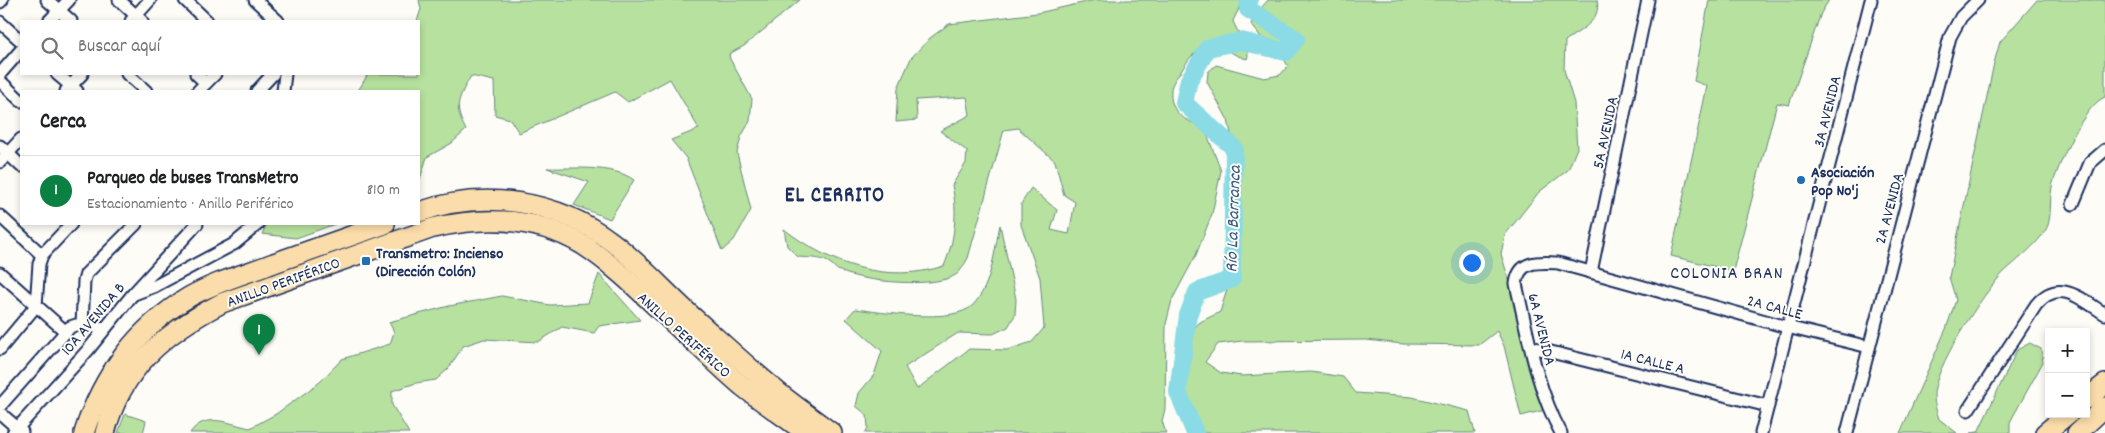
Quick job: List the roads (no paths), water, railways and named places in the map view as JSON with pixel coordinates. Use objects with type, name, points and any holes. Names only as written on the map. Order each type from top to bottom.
[{"type":"highway","name":"ANILLO PERIFÉRICO","points":[[420,212],[452,203],[487,200],[521,202],[577,220],[613,242],[659,298],[742,386],[806,433]]},
{"type":"highway","name":"ANILLO PERIFÉRICO","points":[[105,433],[114,407],[135,370],[155,347],[192,318],[222,303],[433,228],[464,221],[484,219],[530,224],[557,233],[582,245],[659,298],[832,433]]},
{"type":"highway","name":"ANILLO PERIFÉRICO","points":[[84,433],[101,389],[120,359],[141,335],[168,311],[190,297],[217,284],[382,225]]},
{"type":"highway","points":[[2090,396],[2105,384]]},
{"type":"highway","points":[[2077,433],[2105,407]]},
{"type":"highway","points":[[2045,433],[2063,418]]},
{"type":"street","points":[[48,0],[70,20]]},
{"type":"street","points":[[50,20],[69,0]]},
{"type":"street","points":[[119,0],[136,19],[150,0]]},
{"type":"street","points":[[185,0],[206,20]]},
{"type":"street","name":"5A AVENIDA","points":[[1591,272],[1648,0]]},
{"type":"street","name":"3A AVENIDA","points":[[1761,433],[1871,0]]},
{"type":"street","points":[[256,1],[271,19]]},
{"type":"street","name":"2A AVENIDA","points":[[1847,433],[1950,37],[1961,17],[1975,2]]},
{"type":"street","points":[[0,22],[20,40]]},
{"type":"street","points":[[0,74],[20,51]]},
{"type":"street","points":[[59,75],[71,89],[81,75]]},
{"type":"street","points":[[128,75],[145,90]]},
{"type":"street","points":[[196,75],[202,87],[214,75]]},
{"type":"street","points":[[257,90],[272,75]]},
{"type":"street","points":[[283,90],[285,75]]},
{"type":"street","points":[[0,81],[20,100]]},
{"type":"street","points":[[0,162],[4,150],[20,141]]},
{"type":"street","points":[[4,150],[20,165]]},
{"type":"street","points":[[2073,204],[2090,163],[2105,150]]},
{"type":"street","points":[[0,216],[42,255]]},
{"type":"street","points":[[1,345],[36,306],[39,264],[42,255],[70,225]]},
{"type":"street","points":[[82,325],[84,280],[86,274],[135,225]]},
{"type":"street","name":"10A AVENIDA B","points":[[18,431],[88,350],[133,294],[196,225]]},
{"type":"street","points":[[133,294],[155,286],[234,244],[257,225]]},
{"type":"street","name":"6A AVENIDA","points":[[1558,263],[1532,263],[1523,268],[1517,275],[1516,284],[1530,346],[1548,409],[1561,433]]},
{"type":"street","name":"2A CALLE","points":[[1558,263],[1787,327],[1869,347]]},
{"type":"street","points":[[0,273],[66,332]]},
{"type":"street","points":[[1968,410],[2036,305],[2048,293],[2056,291],[2071,293],[2105,314]]},
{"type":"street","points":[[0,406],[66,332],[76,325],[105,328]]},
{"type":"street","name":"1A CALLE A","points":[[1530,346],[1768,406]]},
{"type":"street","points":[[0,413],[18,431]]},
{"type":"waterway","name":"Río La Barranca","points":[[1195,433],[1178,392],[1188,315],[1197,292],[1232,279],[1234,148],[1184,103],[1189,80],[1208,48],[1241,41],[1286,52],[1296,39],[1248,9],[1249,0]]},
{"type":"place","name":"Asociación Pop No'j","points":[[1801,180]]},
{"type":"place","name":"Transmetro: Incienso (Dirección Colón)","points":[[366,261]]},
{"type":"place","name":"Parqueo de buses TransMetro","points":[[259,355]]},
{"type":"district","name":"EL CERRITO","points":[[835,194]]},
{"type":"district","name":"COLONIA BRAN","points":[[1727,272]]}]
